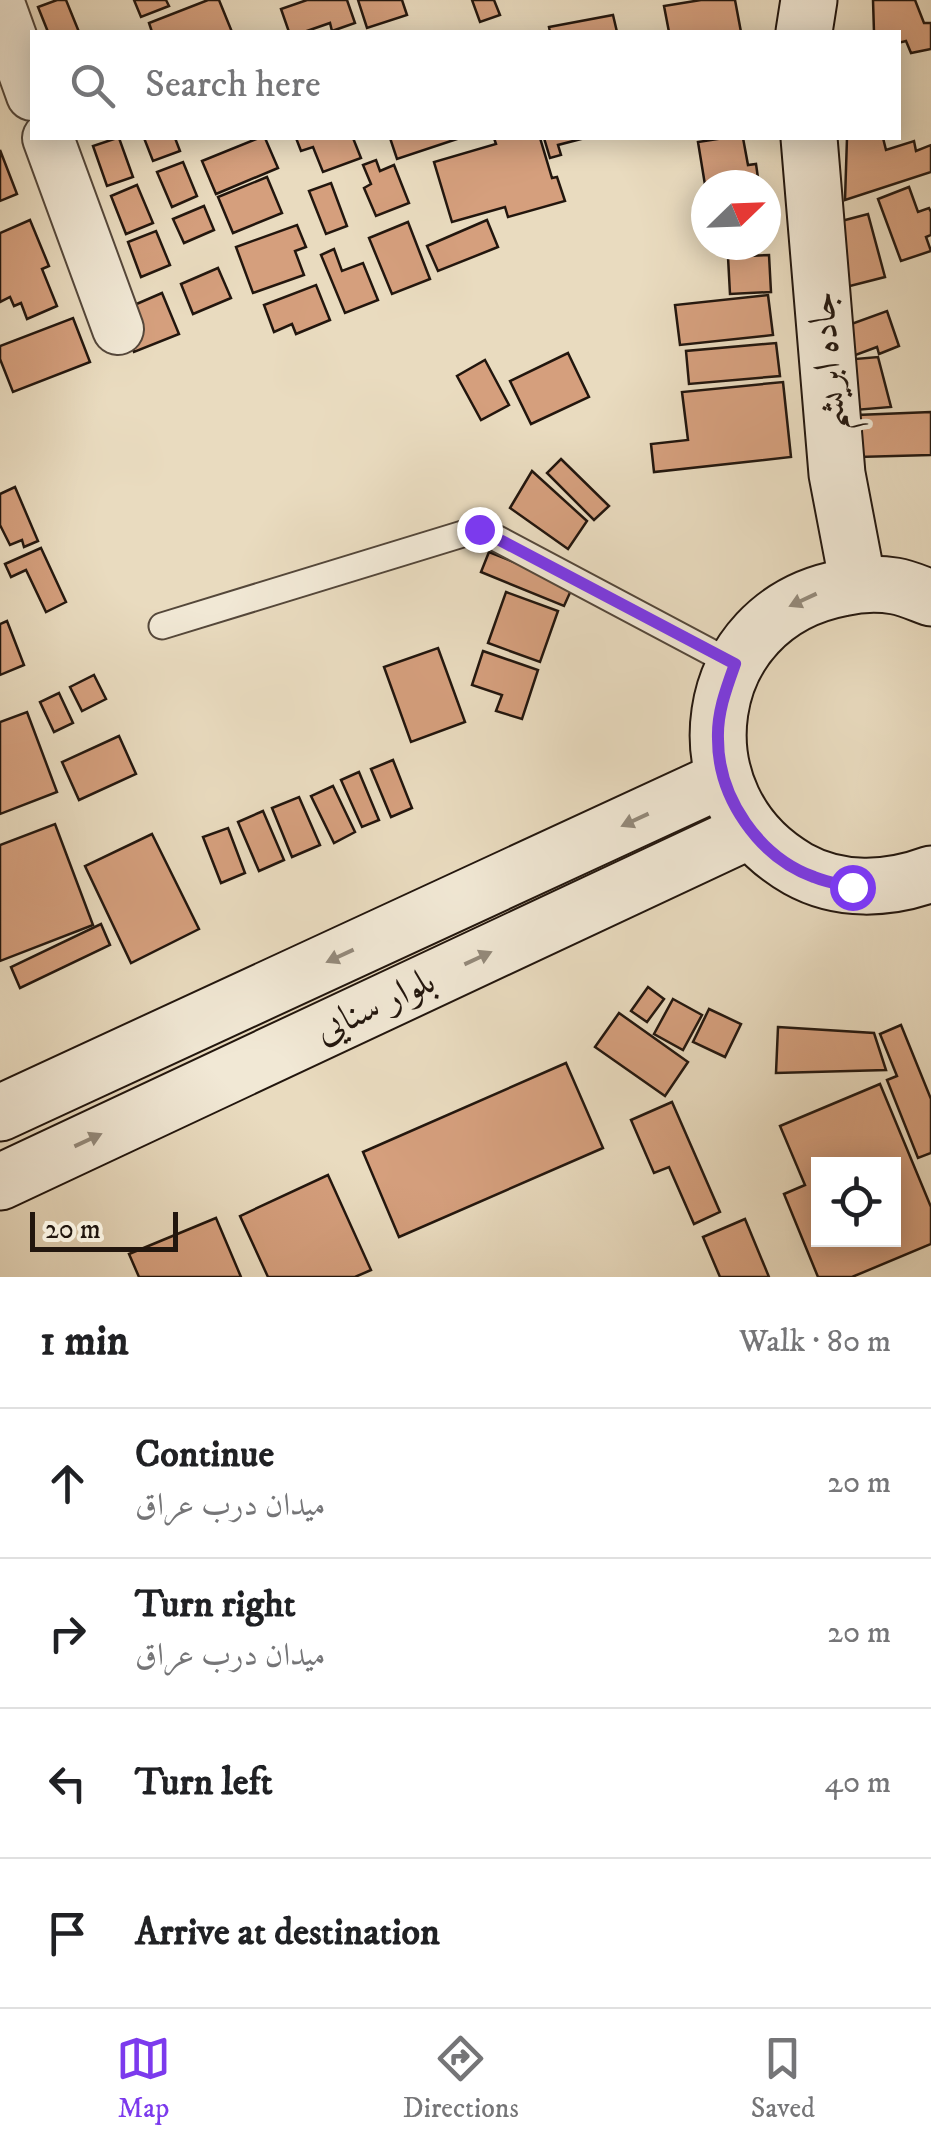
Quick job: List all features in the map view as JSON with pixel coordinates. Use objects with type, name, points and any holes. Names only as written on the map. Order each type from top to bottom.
[{"type":"main road","points":[[804,30],[809,0]]},
{"type":"main road","name":"جاده ابریشم","points":[[809,140],[837,474],[858,584]]},
{"type":"main road","points":[[930,877],[891,886],[852,887],[813,877],[779,858],[750,830],[730,797],[718,740],[722,701],[735,664],[757,632],[786,608],[821,592],[858,584],[894,586],[931,598]]},
{"type":"main road","name":"بلوار سنایی","points":[[0,1113],[724,779]]},
{"type":"main road","name":"بلوار سنایی","points":[[0,1182],[750,830]]},
{"type":"street","points":[[0,6],[30,89]]},
{"type":"street","points":[[49,140],[118,329]]},
{"type":"lane","points":[[162,626],[479,529],[735,664]]},
{"type":"building","points":[[66,0],[78,30],[47,30],[38,7]]},
{"type":"building","points":[[134,0],[166,0],[169,6],[141,17]]},
{"type":"building","points":[[208,0],[219,0],[231,30],[151,30],[149,23]]},
{"type":"building","points":[[307,0],[347,0],[355,23],[335,30],[330,23],[310,30],[288,30],[281,9]]},
{"type":"building","points":[[358,0],[402,0],[407,15],[367,28]]},
{"type":"building","points":[[472,0],[494,0],[500,15],[480,22]]},
{"type":"building","points":[[735,0],[741,30],[669,30],[664,6]]},
{"type":"building","points":[[873,0],[915,0],[924,23],[931,23],[931,49],[911,53],[906,41],[901,42],[901,30],[874,30]]},
{"type":"building","points":[[613,15],[617,30],[550,30],[549,27]]},
{"type":"building","points":[[120,140],[133,177],[107,186],[93,146]]},
{"type":"building","points":[[145,140],[176,140],[180,151],[153,161]]},
{"type":"building","points":[[254,140],[266,140],[278,168],[216,194],[202,161]]},
{"type":"building","points":[[297,140],[354,140],[361,158],[323,172],[313,147],[301,151]]},
{"type":"building","points":[[391,140],[454,140],[397,159]]},
{"type":"building","points":[[495,140],[541,140],[552,178],[557,177],[565,201],[508,217],[505,207],[452,222],[434,162],[496,144]]},
{"type":"building","points":[[545,140],[577,140],[558,145],[561,155],[550,158]]},
{"type":"building","points":[[743,140],[748,165],[756,164],[757,170],[703,170],[698,142]]},
{"type":"building","points":[[847,140],[884,140],[886,150],[914,141],[916,151],[931,145],[931,172],[845,200]]},
{"type":"building","points":[[0,150],[17,194],[0,201]]},
{"type":"building","points":[[376,160],[380,171],[394,165],[409,203],[376,216],[364,188],[371,184],[363,165]]},
{"type":"building","points":[[183,162],[197,196],[172,207],[157,172]]},
{"type":"building","points":[[267,177],[282,213],[233,233],[218,197]]},
{"type":"building","points":[[331,183],[347,226],[326,234],[309,191]]},
{"type":"building","points":[[137,185],[153,223],[126,234],[111,196]]},
{"type":"building","points":[[909,187],[918,212],[929,208],[931,212],[931,235],[926,237],[931,251],[901,261],[878,199]]},
{"type":"building","points":[[204,206],[214,230],[184,243],[173,219]]},
{"type":"building","points":[[868,214],[885,277],[846,287],[830,224]]},
{"type":"building","points":[[30,220],[49,266],[42,269],[57,306],[27,319],[21,303],[14,306],[10,297],[0,302],[0,233]]},
{"type":"building","points":[[487,220],[498,247],[438,271],[427,246]]},
{"type":"building","points":[[408,222],[430,279],[392,294],[369,238]]},
{"type":"building","points":[[297,225],[306,247],[295,251],[304,275],[253,293],[236,247]]},
{"type":"building","points":[[156,231],[170,265],[141,277],[128,242]]},
{"type":"building","points":[[334,249],[342,271],[363,263],[378,300],[345,313],[321,255]]},
{"type":"building","points":[[728,260],[769,260],[771,292],[730,294]]},
{"type":"building","points":[[218,268],[231,298],[193,314],[181,284]]},
{"type":"building","points":[[316,285],[330,320],[296,334],[292,324],[274,332],[264,305]]},
{"type":"building","points":[[162,293],[179,334],[134,352],[118,312]]},
{"type":"building","points":[[768,295],[773,335],[680,345],[675,305]]},
{"type":"building","points":[[887,311],[899,346],[879,354],[877,347],[853,356],[843,327]]},
{"type":"building","points":[[73,318],[90,362],[13,392],[0,359],[0,346]]},
{"type":"building","points":[[776,343],[780,376],[689,384],[686,351]]},
{"type":"building","points":[[568,353],[589,397],[531,424],[510,381]]},
{"type":"building","points":[[878,357],[891,407],[855,410],[843,360]]},
{"type":"building","points":[[485,360],[509,405],[481,420],[457,376]]},
{"type":"building","points":[[783,382],[791,457],[654,472],[651,444],[688,440],[682,392]]},
{"type":"building","points":[[931,412],[931,455],[858,457],[857,415]]},
{"type":"building","points":[[561,459],[609,506],[594,520],[547,473]]},
{"type":"building","points":[[532,471],[587,521],[568,549],[510,508]]},
{"type":"building","points":[[15,487],[38,541],[24,547],[22,540],[10,545],[0,525],[0,494]]},
{"type":"building","points":[[41,548],[66,602],[46,612],[26,570],[11,577],[5,564]]},
{"type":"building","points":[[489,552],[573,586],[564,606],[481,572]]},
{"type":"building","points":[[506,592],[558,611],[540,662],[488,643]]},
{"type":"building","points":[[7,621],[24,665],[0,675],[0,624]]},
{"type":"building","points":[[438,648],[465,722],[411,742],[384,667]]},
{"type":"building","points":[[483,651],[538,670],[522,719],[496,711],[502,695],[472,685]]},
{"type":"building","points":[[94,675],[106,699],[82,711],[70,687]]},
{"type":"building","points":[[59,693],[73,723],[54,732],[40,702]]},
{"type":"building","points":[[27,712],[57,792],[0,814],[0,722]]},
{"type":"building","points":[[119,736],[136,774],[79,800],[62,762]]},
{"type":"building","points":[[393,760],[412,808],[391,817],[371,769]]},
{"type":"building","points":[[359,772],[379,820],[362,827],[341,780]]},
{"type":"building","points":[[333,786],[355,832],[334,843],[311,796]]},
{"type":"building","points":[[299,797],[320,845],[292,857],[272,808]]},
{"type":"building","points":[[263,811],[284,860],[259,871],[238,822]]},
{"type":"building","points":[[55,824],[93,925],[0,961],[0,845]]},
{"type":"building","points":[[228,828],[245,873],[221,883],[203,837]]},
{"type":"building","points":[[152,834],[199,929],[131,963],[85,866]]},
{"type":"building","points":[[101,924],[110,945],[20,988],[11,967]]},
{"type":"building","points":[[648,987],[664,999],[647,1022],[631,1011]]},
{"type":"building","points":[[673,999],[702,1015],[683,1050],[654,1034]]},
{"type":"building","points":[[709,1009],[741,1024],[725,1057],[693,1042]]},
{"type":"building","points":[[619,1013],[688,1062],[665,1096],[595,1047]]},
{"type":"building","points":[[901,1025],[931,1099],[931,1153],[918,1158],[887,1080],[897,1076],[880,1034]]},
{"type":"building","points":[[778,1027],[874,1033],[886,1070],[776,1073]]},
{"type":"building","points":[[566,1063],[603,1148],[399,1237],[363,1152]]},
{"type":"building","points":[[880,1084],[931,1207],[931,1244],[852,1277],[818,1277],[784,1194],[805,1185],[780,1126]]},
{"type":"building","points":[[672,1102],[720,1212],[694,1224],[669,1167],[654,1173],[631,1120]]},
{"type":"building","points":[[328,1175],[371,1270],[355,1277],[268,1277],[240,1216]]},
{"type":"building","points":[[216,1218],[241,1277],[139,1277],[129,1254]]},
{"type":"building","points":[[745,1219],[769,1277],[720,1277],[703,1237]]},
{"type":"route","points":[[479,529],[735,664],[722,701],[718,740],[730,797],[750,830],[779,858],[813,877],[852,887]]}]
